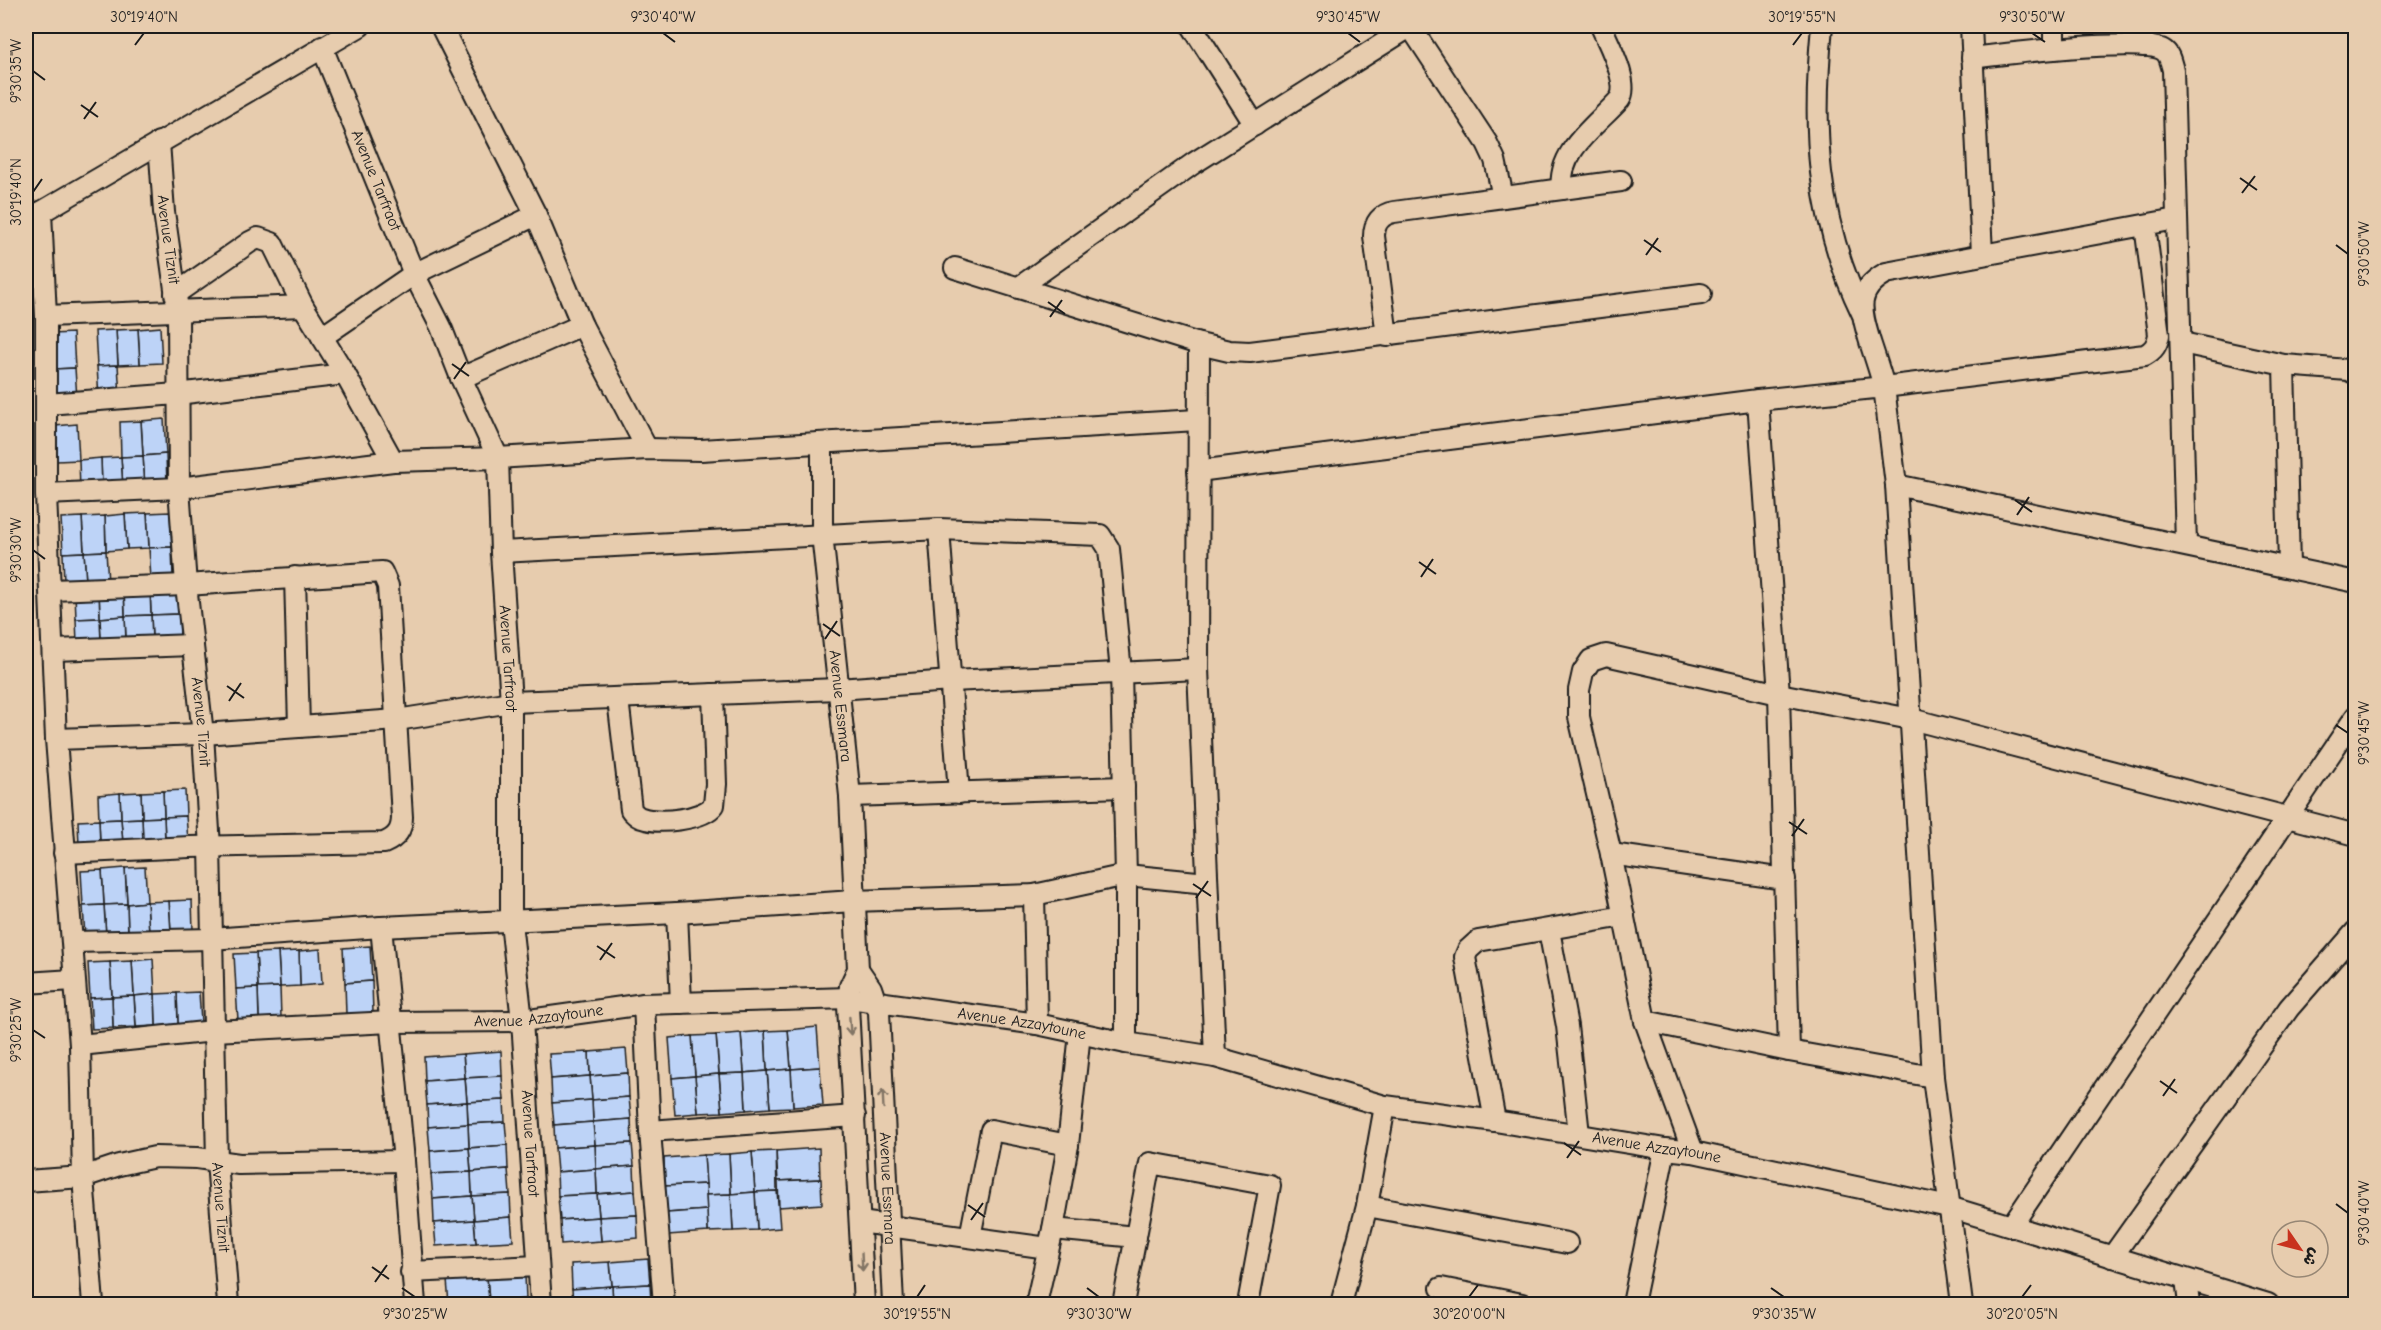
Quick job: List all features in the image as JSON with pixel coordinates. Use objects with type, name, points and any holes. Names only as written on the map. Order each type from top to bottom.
[{"type":"street","points":[[93,1305],[83,1177],[80,1045],[73,980],[73,942],[56,739],[52,590],[46,494],[48,404],[46,316],[33,216],[360,26]]},
{"type":"street","points":[[441,26],[536,215],[582,326],[647,449]]},
{"type":"street","points":[[1192,26],[1255,125]]},
{"type":"street","points":[[1018,288],[1135,204],[1410,26],[1486,143],[1495,160],[1503,197]]},
{"type":"street","points":[[1562,189],[1562,168],[1567,158],[1620,99],[1624,90],[1623,80],[1601,26]]},
{"type":"street","points":[[1822,26],[1817,107],[1821,178],[1835,248],[1862,313],[1884,387],[1896,485],[1933,1077],[1962,1305]]},
{"type":"street","points":[[1971,26],[1982,255]]},
{"type":"street","points":[[2054,26],[2054,49]]},
{"type":"street","points":[[2143,26],[2143,46]]},
{"type":"street","points":[[1972,58],[2054,49],[2143,46],[2162,49],[2168,55],[2173,70],[2186,545]]},
{"type":"street","name":"Avenue Tarfraot","points":[[322,47],[414,274],[441,327],[461,378],[498,458],[501,552],[511,702],[511,922],[522,1021],[541,1305]]},
{"type":"street","name":"Avenue Tiznit","points":[[159,142],[164,212],[176,302],[179,488],[186,585],[203,734],[210,847],[217,1161],[228,1305]]},
{"type":"street","points":[[1386,336],[1374,236],[1374,230],[1380,218],[1394,212],[1621,181]]},
{"type":"street","points":[[322,337],[414,274],[536,215]]},
{"type":"street","points":[[1862,313],[1865,294],[1870,285],[1886,273],[2176,219]]},
{"type":"street","points":[[1198,471],[1758,400],[2145,355],[2153,351],[2159,335],[2145,225]]},
{"type":"street","points":[[176,302],[239,248],[258,238],[272,243],[303,306],[345,374],[393,461]]},
{"type":"street","points":[[955,268],[1198,344],[1228,351],[1267,351],[1701,294]]},
{"type":"street","points":[[46,316],[176,302],[303,306]]},
{"type":"street","points":[[461,378],[582,326]]},
{"type":"street","points":[[2182,343],[2284,365],[2348,370],[2355,374]]},
{"type":"street","points":[[1198,344],[1198,669],[1215,1057]]},
{"type":"street","points":[[2284,365],[2289,566]]},
{"type":"street","points":[[48,404],[177,394],[345,374]]},
{"type":"street","points":[[1758,400],[1779,694],[1789,1051]]},
{"type":"street","points":[[46,494],[179,488],[393,461],[498,458],[647,449],[701,450],[1197,420]]},
{"type":"street","name":"Avenue Essmara","points":[[822,443],[822,534],[850,796],[853,901],[858,969],[850,986],[849,998],[864,1305]]},
{"type":"street","points":[[1896,485],[2289,566],[2355,582]]},
{"type":"street","points":[[939,529],[959,793]]},
{"type":"street","points":[[501,552],[939,529],[1100,535],[1109,549],[1121,672],[1126,874],[1126,1043]]},
{"type":"street","points":[[52,590],[186,585],[374,570],[384,573],[387,585],[397,720],[402,827],[392,840],[384,843],[64,853]]},
{"type":"street","points":[[295,577],[299,727]]},
{"type":"street","points":[[54,650],[193,645]]},
{"type":"street","points":[[1693,1152],[1645,1021],[1580,717],[1578,690],[1583,672],[1591,660],[1606,655],[1779,694],[1911,719],[2355,835]]},
{"type":"street","points":[[56,739],[203,734],[397,720],[511,702],[838,689],[1198,669]]},
{"type":"street","points":[[618,699],[631,810],[645,820],[675,819],[700,816],[714,805],[716,784],[713,694]]},
{"type":"street","points":[[2012,1225],[2355,716]]},
{"type":"street","points":[[850,796],[1124,787]]},
{"type":"street","points":[[1611,854],[1785,879]]},
{"type":"street","points":[[73,942],[211,939],[381,927],[677,913],[853,901],[1034,895],[1126,874],[1207,884]]},
{"type":"street","points":[[1034,895],[1037,1024]]},
{"type":"street","points":[[677,913],[681,1003]]},
{"type":"street","points":[[1495,1121],[1465,957],[1468,950],[1478,941],[1624,915]]},
{"type":"street","points":[[381,927],[404,1161],[415,1305]]},
{"type":"street","points":[[1549,930],[1568,1026],[1579,1134]]},
{"type":"street","points":[[2112,1257],[2289,1008],[2355,931]]},
{"type":"street","name":"Avenue Essmara","points":[[858,969],[871,988],[880,1024],[893,1305]]},
{"type":"street","points":[[26,982],[73,980]]},
{"type":"street","name":"Avenue Azzaytoune","points":[[80,1045],[214,1031],[391,1022],[522,1021],[644,1004],[849,998],[876,1001],[1037,1024],[1126,1043],[1215,1057],[1385,1106],[1693,1152],[1949,1207],[2268,1305]]},
{"type":"street","points":[[644,1004],[650,1131],[664,1305]]},
{"type":"street","points":[[1645,1021],[1789,1051],[1933,1077]]},
{"type":"street","points":[[1036,1305],[1068,1145],[1080,1033]]},
{"type":"street","points":[[1341,1305],[1367,1206],[1385,1106]]},
{"type":"street","points":[[650,1131],[855,1116]]},
{"type":"street","points":[[970,1237],[991,1130],[1068,1145]]},
{"type":"street","points":[[1633,1305],[1665,1149]]},
{"type":"street","points":[[26,1181],[83,1177],[119,1165],[155,1157],[197,1158],[238,1164],[404,1161]]},
{"type":"street","points":[[1123,1305],[1150,1163],[1270,1185],[1248,1305]]},
{"type":"street","points":[[1367,1206],[1567,1243]]},
{"type":"street","points":[[860,1222],[1048,1248]]},
{"type":"street","points":[[1053,1229],[1136,1237]]},
{"type":"street","points":[[411,1272],[538,1266]]},
{"type":"street","points":[[2187,1280],[2189,1305]]},
{"type":"street","points":[[1441,1288],[1522,1305]]},
{"type":"building","points":[[160,327],[162,363],[140,364],[138,329]]},
{"type":"building","points":[[138,329],[140,364],[118,365],[116,330]]},
{"type":"building","points":[[116,330],[118,365],[97,366],[95,331]]},
{"type":"building","points":[[73,333],[75,368],[54,369],[52,334]]},
{"type":"building","points":[[118,365],[120,396],[99,398],[97,366]]},
{"type":"building","points":[[75,368],[77,399],[55,400],[54,369]]},
{"type":"building","points":[[164,419],[166,454],[143,456],[141,421]]},
{"type":"building","points":[[141,421],[143,456],[121,457],[120,422]]},
{"type":"building","points":[[77,424],[79,460],[57,461],[55,426]]},
{"type":"building","points":[[166,454],[167,486],[145,487],[143,456]]},
{"type":"building","points":[[143,456],[145,487],[123,488],[121,457]]},
{"type":"building","points":[[121,457],[123,488],[102,489],[101,458]]},
{"type":"building","points":[[101,458],[102,489],[80,491],[79,460]]},
{"type":"building","points":[[170,512],[172,547],[149,548],[147,513]]},
{"type":"building","points":[[147,513],[149,548],[127,549],[125,514]]},
{"type":"building","points":[[125,514],[127,549],[106,551],[105,516]]},
{"type":"building","points":[[105,516],[106,551],[84,552],[82,517]]},
{"type":"building","points":[[82,517],[84,552],[63,553],[61,518]]},
{"type":"building","points":[[172,547],[173,578],[151,579],[149,548]]},
{"type":"building","points":[[106,551],[108,582],[86,583],[84,552]]},
{"type":"building","points":[[84,552],[86,583],[64,584],[63,553]]},
{"type":"building","points":[[178,588],[179,614],[151,615],[150,589]]},
{"type":"building","points":[[150,589],[151,615],[125,616],[124,591]]},
{"type":"building","points":[[124,591],[125,616],[100,618],[99,592]]},
{"type":"building","points":[[99,592],[100,618],[76,619],[75,593]]},
{"type":"building","points":[[179,614],[180,638],[152,640],[151,615]]},
{"type":"building","points":[[151,615],[152,640],[126,641],[125,616]]},
{"type":"building","points":[[125,616],[126,641],[101,642],[100,618]]},
{"type":"building","points":[[100,618],[101,642],[77,643],[76,619]]},
{"type":"building","points":[[185,790],[186,816],[164,817],[163,791]]},
{"type":"building","points":[[163,791],[164,817],[142,818],[141,792]]},
{"type":"building","points":[[141,792],[142,818],[121,819],[120,793]]},
{"type":"building","points":[[120,793],[121,819],[99,820],[98,795]]},
{"type":"building","points":[[186,816],[188,840],[165,841],[164,817]]},
{"type":"building","points":[[164,817],[165,841],[143,843],[142,818]]},
{"type":"building","points":[[142,818],[143,843],[123,844],[121,819]]},
{"type":"building","points":[[121,819],[123,844],[100,845],[99,820]]},
{"type":"building","points":[[99,820],[100,845],[79,846],[78,821]]},
{"type":"building","points":[[145,867],[147,902],[127,904],[125,868]]},
{"type":"building","points":[[125,868],[127,904],[104,905],[102,870]]},
{"type":"building","points":[[102,870],[104,905],[83,906],[81,871]]},
{"type":"building","points":[[192,900],[193,931],[171,932],[169,901]]},
{"type":"building","points":[[169,901],[171,932],[149,933],[147,902]]},
{"type":"building","points":[[147,902],[149,933],[128,935],[127,904]]},
{"type":"building","points":[[127,904],[128,935],[106,936],[104,905]]},
{"type":"building","points":[[104,905],[106,936],[85,937],[83,906]]},
{"type":"building","points":[[370,946],[372,981],[345,983],[343,948]]},
{"type":"building","points":[[320,949],[322,984],[300,986],[299,951]]},
{"type":"building","points":[[299,951],[300,986],[280,987],[278,952]]},
{"type":"building","points":[[278,952],[280,987],[258,988],[256,953]]},
{"type":"building","points":[[256,953],[258,988],[236,989],[234,954]]},
{"type":"building","points":[[153,959],[155,994],[134,996],[132,961]]},
{"type":"building","points":[[132,961],[134,996],[112,997],[110,962]]},
{"type":"building","points":[[110,962],[112,997],[90,998],[88,963]]},
{"type":"building","points":[[372,981],[373,1013],[346,1014],[345,983]]},
{"type":"building","points":[[280,987],[281,1018],[259,1019],[258,988]]},
{"type":"building","points":[[258,988],[259,1019],[238,1020],[236,989]]},
{"type":"building","points":[[199,992],[201,1023],[178,1024],[177,993]]},
{"type":"building","points":[[177,993],[178,1024],[156,1026],[155,994]]},
{"type":"building","points":[[155,994],[156,1026],[136,1027],[134,996]]},
{"type":"building","points":[[134,996],[136,1027],[113,1028],[112,997]]},
{"type":"building","points":[[112,997],[113,1028],[92,1029],[90,998]]},
{"type":"building","points":[[817,1027],[820,1067],[791,1069],[788,1030]]},
{"type":"building","points":[[788,1030],[791,1069],[767,1071],[765,1031]]},
{"type":"building","points":[[765,1031],[767,1071],[744,1073],[741,1033]]},
{"type":"building","points":[[741,1033],[744,1073],[719,1074],[716,1035]]},
{"type":"building","points":[[716,1035],[719,1074],[695,1076],[692,1036]]},
{"type":"building","points":[[692,1036],[695,1076],[672,1078],[669,1038]]},
{"type":"building","points":[[626,1049],[628,1073],[590,1076],[589,1052]]},
{"type":"building","points":[[501,1051],[502,1076],[465,1078],[463,1054]]},
{"type":"building","points":[[589,1052],[590,1076],[551,1079],[549,1054]]},
{"type":"building","points":[[463,1054],[465,1078],[425,1081],[424,1057]]},
{"type":"building","points":[[820,1067],[823,1105],[793,1107],[791,1069]]},
{"type":"building","points":[[791,1069],[793,1107],[770,1108],[767,1071]]},
{"type":"building","points":[[767,1071],[770,1108],[746,1110],[744,1073]]},
{"type":"building","points":[[628,1073],[629,1097],[592,1100],[590,1076]]},
{"type":"building","points":[[744,1073],[746,1110],[722,1112],[719,1074]]},
{"type":"building","points":[[719,1074],[722,1112],[698,1113],[695,1076]]},
{"type":"building","points":[[502,1076],[504,1100],[467,1102],[465,1078]]},
{"type":"building","points":[[590,1076],[592,1100],[552,1103],[551,1079]]},
{"type":"building","points":[[695,1076],[698,1113],[675,1115],[672,1078]]},
{"type":"building","points":[[465,1078],[467,1102],[427,1105],[425,1081]]},
{"type":"building","points":[[629,1097],[631,1119],[593,1122],[592,1100]]},
{"type":"building","points":[[504,1100],[505,1122],[468,1124],[467,1102]]},
{"type":"building","points":[[592,1100],[593,1122],[554,1125],[552,1103]]},
{"type":"building","points":[[467,1102],[468,1124],[428,1127],[427,1105]]},
{"type":"building","points":[[631,1119],[632,1143],[595,1145],[593,1122]]},
{"type":"building","points":[[505,1122],[507,1145],[469,1148],[468,1124]]},
{"type":"building","points":[[593,1122],[595,1145],[555,1148],[554,1125]]},
{"type":"building","points":[[468,1124],[469,1148],[430,1151],[428,1127]]},
{"type":"building","points":[[632,1143],[634,1166],[596,1169],[595,1145]]},
{"type":"building","points":[[507,1145],[508,1169],[471,1172],[469,1148]]},
{"type":"building","points":[[595,1145],[596,1169],[557,1172],[555,1148]]},
{"type":"building","points":[[469,1148],[471,1172],[431,1174],[430,1151]]},
{"type":"building","points":[[819,1148],[820,1179],[778,1181],[776,1151]]},
{"type":"building","points":[[776,1151],[777,1191],[755,1192],[752,1152]]},
{"type":"building","points":[[752,1152],[755,1192],[731,1194],[729,1154]]},
{"type":"building","points":[[729,1154],[731,1194],[706,1195],[704,1155]]},
{"type":"building","points":[[704,1155],[706,1184],[665,1186],[664,1158]]},
{"type":"building","points":[[634,1166],[635,1191],[597,1194],[596,1169]]},
{"type":"building","points":[[508,1169],[510,1194],[472,1196],[471,1172]]},
{"type":"building","points":[[596,1169],[597,1194],[558,1196],[557,1172]]},
{"type":"building","points":[[471,1172],[472,1196],[433,1199],[431,1174]]},
{"type":"building","points":[[821,1179],[822,1204],[779,1207],[778,1181]]},
{"type":"building","points":[[706,1184],[707,1210],[667,1213],[665,1186]]},
{"type":"building","points":[[635,1191],[637,1215],[599,1217],[597,1194]]},
{"type":"building","points":[[777,1191],[780,1228],[757,1230],[755,1192]]},
{"type":"building","points":[[755,1192],[757,1230],[733,1231],[731,1194]]},
{"type":"building","points":[[510,1194],[511,1217],[474,1220],[472,1196]]},
{"type":"building","points":[[597,1194],[599,1217],[560,1220],[558,1196]]},
{"type":"building","points":[[731,1194],[733,1231],[708,1232],[706,1195]]},
{"type":"building","points":[[472,1196],[474,1220],[434,1223],[433,1199]]},
{"type":"building","points":[[707,1210],[708,1232],[668,1235],[667,1213]]},
{"type":"building","points":[[637,1215],[638,1238],[601,1241],[599,1217]]},
{"type":"building","points":[[511,1217],[513,1241],[476,1243],[474,1220]]},
{"type":"building","points":[[599,1217],[601,1241],[561,1244],[560,1220]]},
{"type":"building","points":[[474,1220],[476,1243],[436,1246],[434,1223]]},
{"type":"building","points":[[648,1259],[650,1284],[612,1286],[610,1262]]},
{"type":"building","points":[[610,1262],[612,1286],[572,1289],[571,1264]]},
{"type":"building","points":[[525,1275],[526,1299],[489,1302],[487,1277]]},
{"type":"building","points":[[487,1277],[489,1302],[449,1304],[447,1280]]},
{"type":"building","points":[[650,1284],[651,1304],[613,1304],[612,1286]]},
{"type":"building","points":[[612,1286],[613,1304],[573,1304],[572,1289]]},
{"type":"building","points":[[526,1299],[526,1304],[489,1304],[489,1302]]}]
